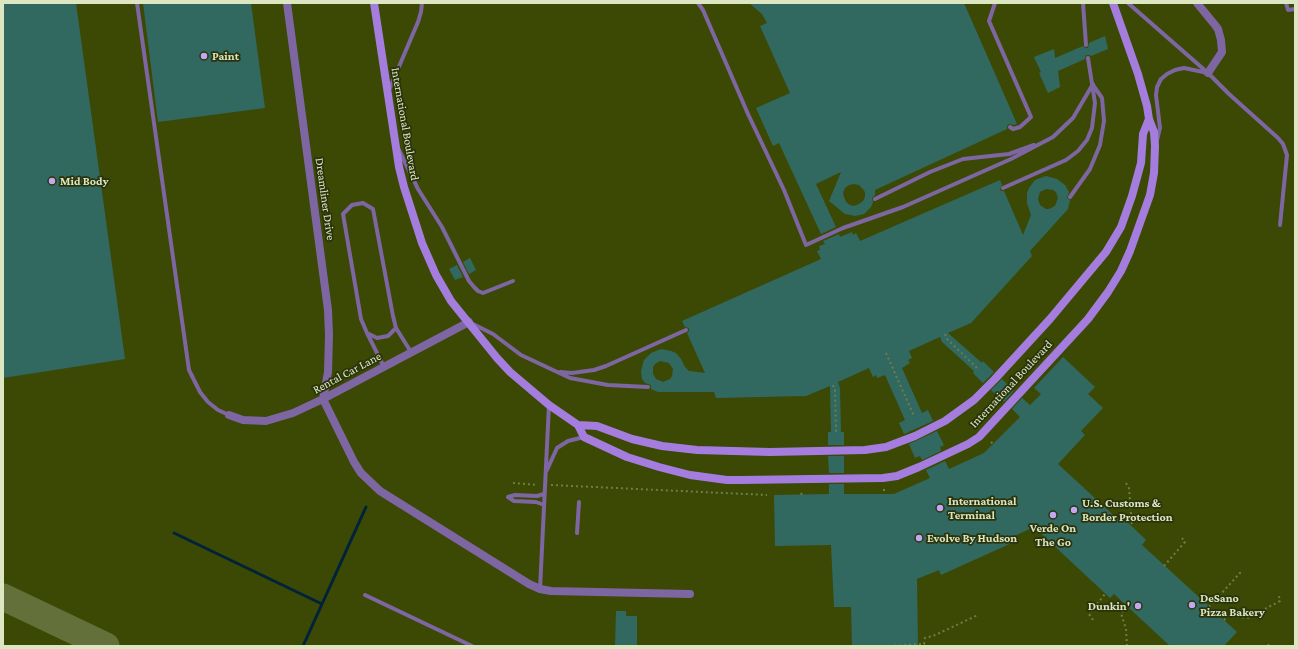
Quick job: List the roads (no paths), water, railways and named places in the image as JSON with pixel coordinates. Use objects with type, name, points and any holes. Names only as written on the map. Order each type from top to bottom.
[{"type":"main road","name":"International Boulevard","points":[[374,3],[394,140],[404,187],[422,243],[442,286],[451,301],[510,372],[549,405],[578,424],[597,426],[632,439],[679,448],[697,450],[777,452],[865,450],[886,447],[915,436],[945,421],[974,400],[994,380],[1050,319],[1106,252],[1121,227],[1132,196],[1141,163],[1143,134],[1149,119]]},
{"type":"main road","name":"International Boulevard","points":[[584,437],[627,456],[659,467],[690,475],[727,480],[741,480],[890,477],[919,467],[968,444],[983,433],[1088,319],[1108,292],[1128,255],[1141,223],[1153,183],[1155,146],[1154,132],[1149,119],[1140,81],[1113,3]]},
{"type":"main road","points":[[578,424],[584,437]]},
{"type":"street","name":"Dreamliner Drive","points":[[287,3],[328,310],[328,372],[323,399]]},
{"type":"street","points":[[1197,3],[1218,29],[1222,40],[1222,52],[1208,73]]},
{"type":"street","name":"Rental Car Lane","points":[[229,415],[243,420],[266,421],[293,413],[323,399],[469,322]]},
{"type":"street","points":[[323,399],[354,462],[361,473],[380,491],[520,580],[551,592],[690,594]]},
{"type":"lane","points":[[137,3],[189,370],[200,392],[208,402],[218,410],[229,415]]},
{"type":"lane","points":[[387,94],[418,22],[422,3]]},
{"type":"lane","points":[[698,3],[704,10],[748,114],[784,190],[806,245],[843,228],[903,207],[1011,159],[1054,137],[1073,118],[1092,84]]},
{"type":"lane","points":[[995,3],[989,21],[1031,117],[1020,127],[1013,129],[1010,128]]},
{"type":"lane","points":[[1083,3],[1086,45]]},
{"type":"lane","points":[[1128,3],[1208,73],[1283,144],[1287,154],[1280,225]]},
{"type":"lane","points":[[1286,3],[1288,10],[1295,9]]},
{"type":"lane","points":[[1003,188],[1066,160],[1083,145],[1090,134],[1094,121],[1095,103],[1088,58]]},
{"type":"lane","points":[[1155,146],[1160,128],[1156,95],[1157,87],[1161,79],[1175,70],[1184,68],[1208,73]]},
{"type":"lane","points":[[1070,197],[1090,169],[1100,145],[1104,121],[1102,98],[1092,84]]},
{"type":"lane","points":[[875,199],[930,172],[963,159],[1009,154],[1054,137]]},
{"type":"lane","points":[[394,140],[418,189],[442,227],[469,281],[474,287],[483,293],[513,281]]},
{"type":"lane","points":[[384,367],[361,319],[343,214],[352,205],[363,202],[374,209],[396,328],[411,352]]},
{"type":"lane","points":[[469,322],[493,334],[521,355],[570,378],[591,383],[624,387],[648,387]]},
{"type":"lane","points":[[367,333],[377,338],[388,336],[396,328]]},
{"type":"lane","points":[[557,372],[572,373],[594,370],[686,330]]},
{"type":"lane","points":[[540,589],[549,405]]},
{"type":"lane","points":[[546,474],[557,448],[568,441],[584,437]]},
{"type":"lane","points":[[544,494],[537,496],[515,495],[508,497],[514,501],[536,502],[544,505]]},
{"type":"lane","points":[[577,533],[579,502]]},
{"type":"lane","points":[[365,595],[472,646]]},
{"type":"waterway","points":[[303,646],[366,507]]},
{"type":"waterway","points":[[174,533],[322,604]]},
{"type":"place","name":"Paint","points":[[204,56]]},
{"type":"place","name":"Mid Body","points":[[52,181]]},
{"type":"place","name":"International Terminal","points":[[940,508]]},
{"type":"place","name":"U.S. Customs & Border Protection","points":[[1074,510]]},
{"type":"place","name":"Verde On The Go","points":[[1053,515]]},
{"type":"place","name":"Evolve By Hudson","points":[[919,538]]},
{"type":"place","name":"DeSano Pizza Bakery","points":[[1192,605]]},
{"type":"place","name":"Dunkin'","points":[[1138,606]]}]
